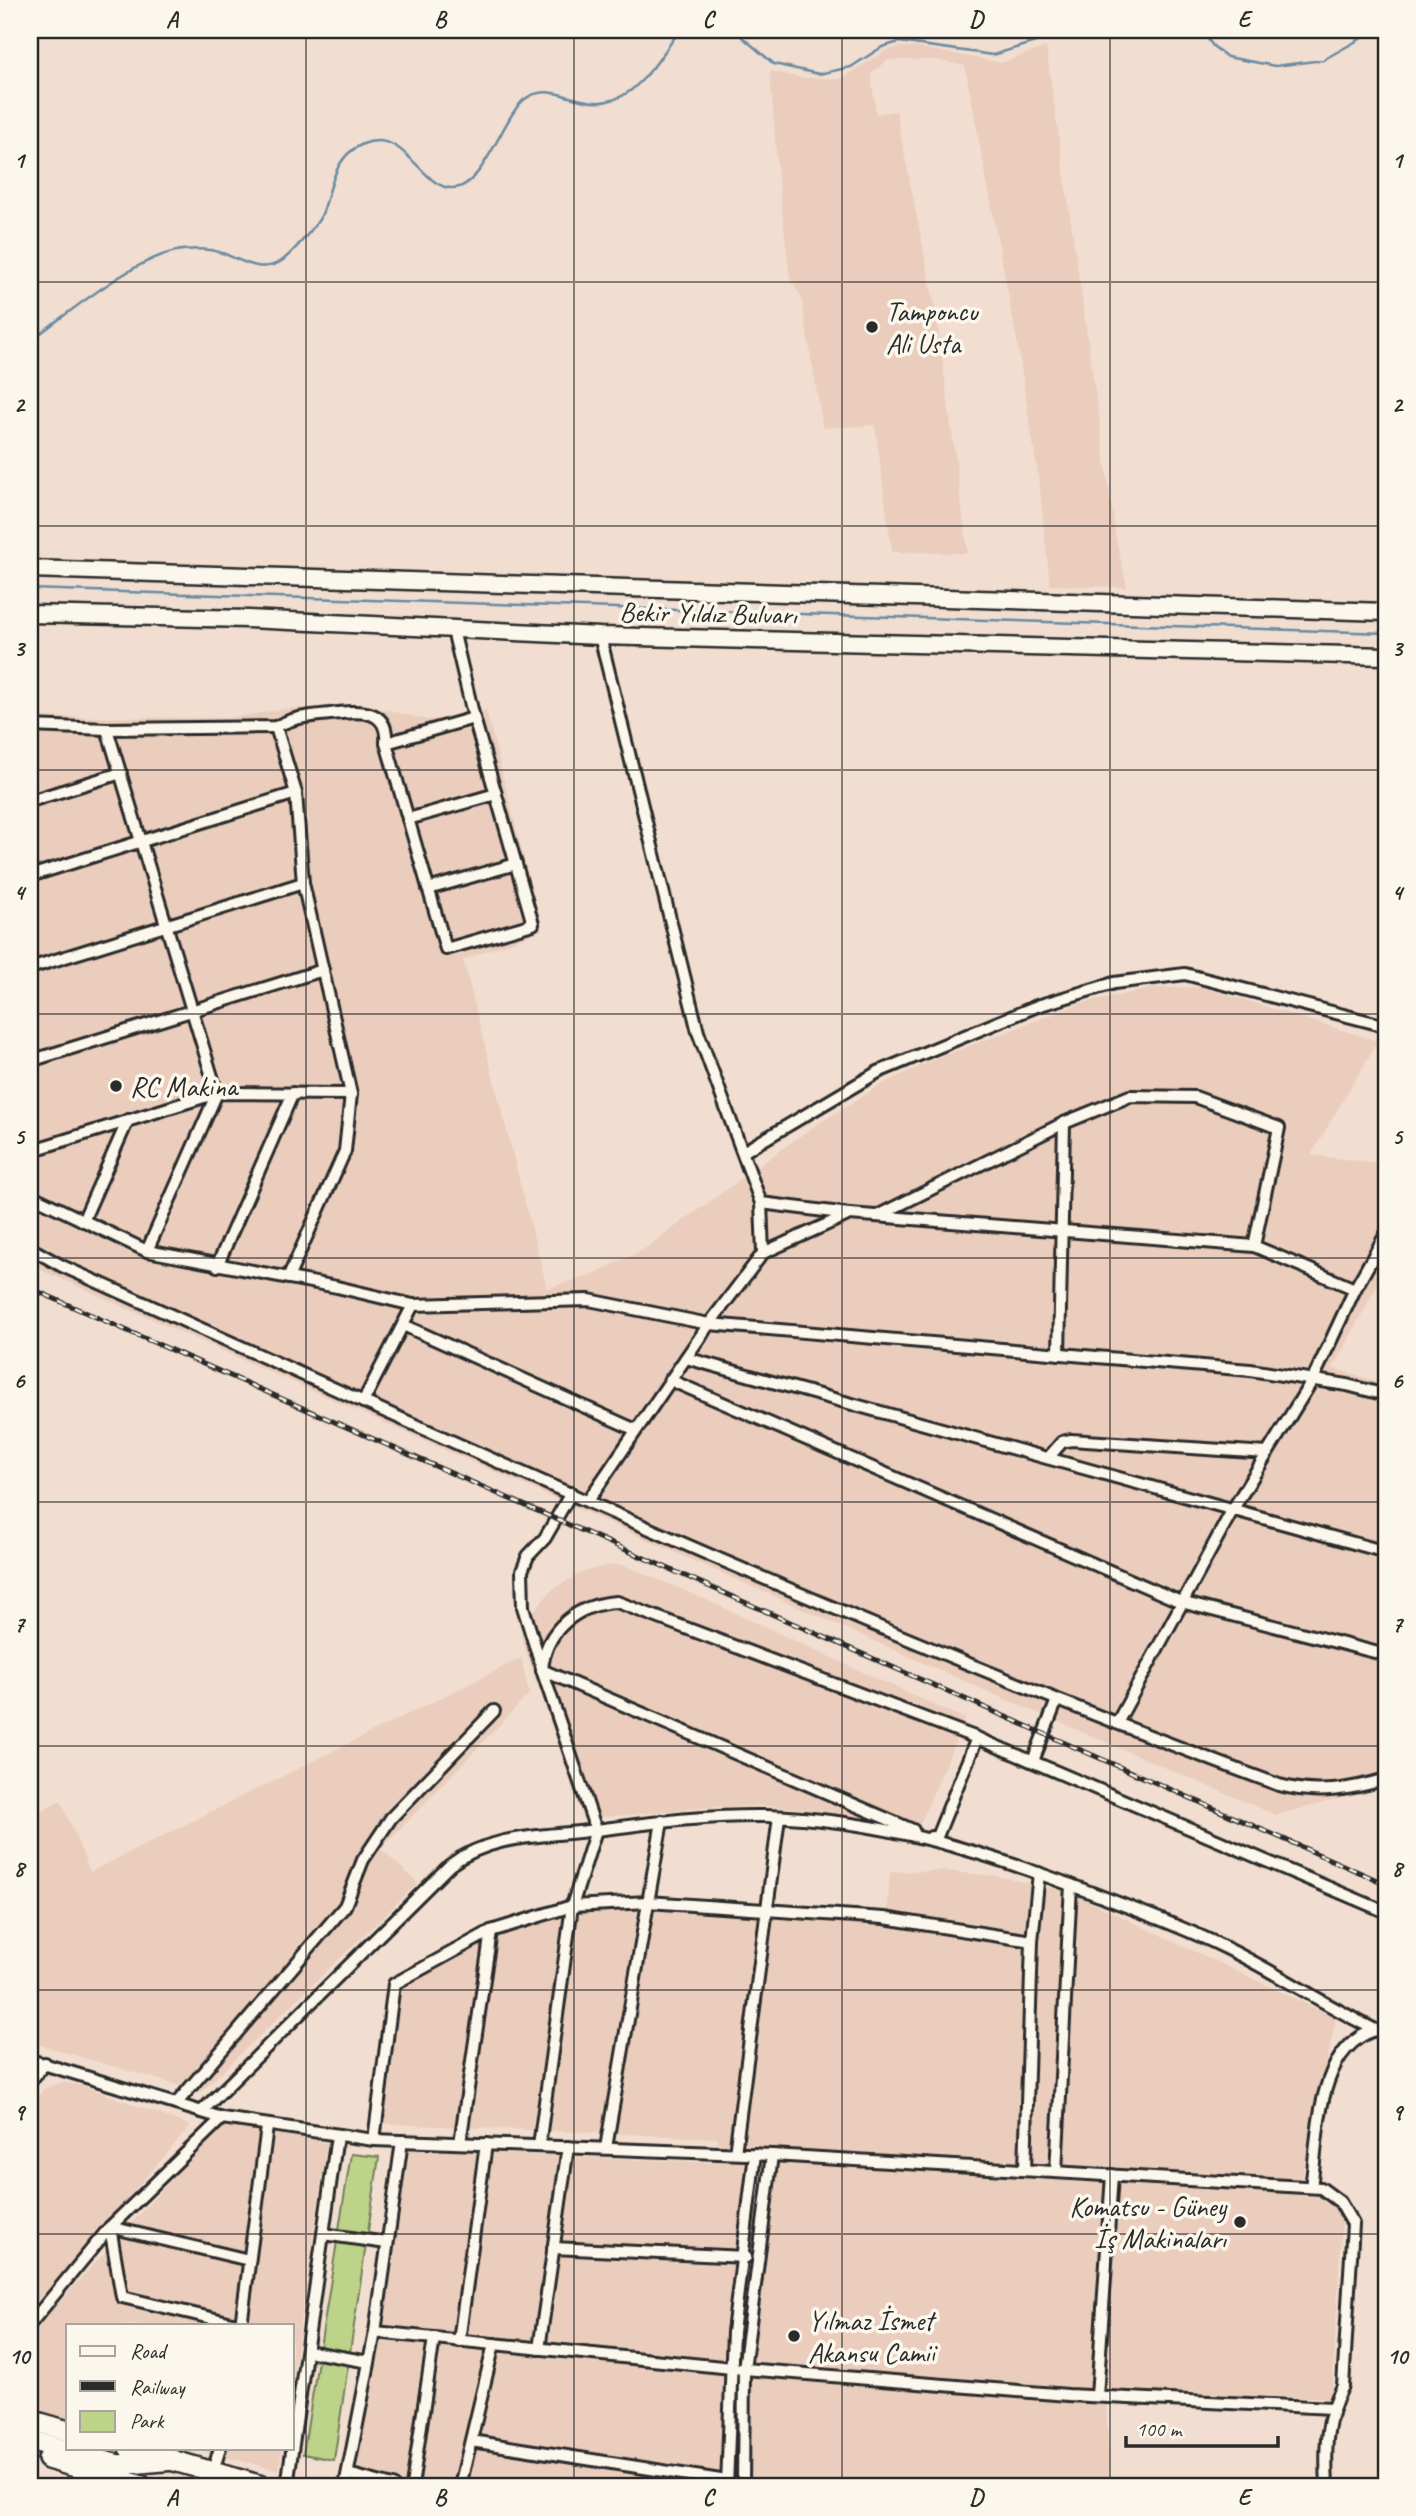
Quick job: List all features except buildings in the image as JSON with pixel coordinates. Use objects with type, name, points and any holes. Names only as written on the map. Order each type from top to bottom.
[{"type":"highway","points":[[30,2420],[66,2430]]},
{"type":"highway","points":[[30,2440],[118,2465],[174,2460]]},
{"type":"highway","points":[[136,2450],[262,2486]]},
{"type":"highway","points":[[30,2454],[89,2479],[142,2486]]},
{"type":"main road","name":"Bekir Yıldız Bulvarı","points":[[30,569],[1386,612]]},
{"type":"main road","name":"Bekir Yıldız Bulvarı","points":[[30,614],[248,619],[600,636],[1386,656]]},
{"type":"street","points":[[30,726],[107,729],[276,727],[290,719],[365,711],[375,715],[384,725],[386,743],[446,949],[533,924],[474,718],[453,631]]},
{"type":"street","points":[[600,636],[698,1032],[720,1098],[761,1203],[763,1253]]},
{"type":"street","points":[[386,743],[474,718]]},
{"type":"street","points":[[276,727],[296,793],[303,883],[351,1094],[345,1151],[288,1278]]},
{"type":"street","points":[[107,729],[217,1093],[147,1251]]},
{"type":"street","points":[[30,802],[121,773]]},
{"type":"street","points":[[30,876],[296,793]]},
{"type":"street","points":[[408,819],[496,794]]},
{"type":"street","points":[[428,889],[516,864]]},
{"type":"street","points":[[30,968],[303,883]]},
{"type":"street","points":[[30,1061],[323,970]]},
{"type":"street","points":[[743,1152],[878,1072],[1037,1006],[1114,983],[1185,974],[1386,1026]]},
{"type":"street","points":[[30,1150],[217,1093],[351,1094]]},
{"type":"street","points":[[217,1266],[293,1093]]},
{"type":"street","points":[[876,1216],[1064,1123],[1130,1096],[1195,1097],[1279,1128],[1254,1246]]},
{"type":"street","points":[[83,1221],[128,1120]]},
{"type":"street","points":[[1059,1354],[1064,1123]]},
{"type":"street","points":[[30,1195],[147,1251],[413,1305],[589,1300],[709,1324],[1250,1370],[1313,1379],[1386,1395]]},
{"type":"street","points":[[761,1203],[850,1214],[1254,1246],[1355,1289]]},
{"type":"street","points":[[588,1501],[709,1324],[763,1253],[850,1214]]},
{"type":"street","points":[[1117,1723],[1233,1509],[1313,1379],[1355,1289],[1386,1234]]},
{"type":"street","points":[[30,1248],[62,1266],[363,1402],[936,1653],[1294,1788],[1338,1791],[1386,1779]]},
{"type":"street","points":[[363,1402],[413,1305]]},
{"type":"street","points":[[403,1325],[636,1430]]},
{"type":"street","points":[[686,1358],[1386,1552]]},
{"type":"street","points":[[670,1380],[1181,1602],[1386,1655]]},
{"type":"street","points":[[1048,1458],[1062,1442],[1071,1440],[1267,1453]]},
{"type":"street","points":[[539,2146],[572,1906],[596,1830],[523,1607],[521,1578],[528,1556],[545,1538],[571,1493]]},
{"type":"street","points":[[542,1670],[548,1643],[566,1621],[590,1607],[617,1602],[977,1738],[1386,1912]]},
{"type":"street","points":[[542,1670],[936,1839],[1039,1873],[1223,1946],[1381,2033]]},
{"type":"street","points":[[1033,1761],[1057,1700]]},
{"type":"street","points":[[176,2104],[345,1906],[363,1860],[391,1818],[494,1711]]},
{"type":"street","points":[[936,1839],[977,1738]]},
{"type":"street","points":[[201,2112],[459,1858],[499,1841],[662,1821],[779,1817],[868,1826],[936,1839]]},
{"type":"street","points":[[735,2153],[779,1817]]},
{"type":"street","points":[[606,2148],[662,1821]]},
{"type":"street","points":[[1025,2170],[1032,1941],[1039,1873]]},
{"type":"street","points":[[1056,2172],[1071,1885]]},
{"type":"street","points":[[374,2140],[394,1984],[491,1931],[572,1906],[648,1902],[884,1918],[1032,1941]]},
{"type":"street","points":[[460,2143],[491,1931]]},
{"type":"street","points":[[1311,2186],[1331,2067],[1345,2047],[1381,2033]]},
{"type":"street","points":[[30,2060],[222,2118],[267,2127],[374,2140],[735,2153],[1311,2186],[1335,2196],[1353,2224],[1343,2385],[1332,2409],[1325,2447],[1327,2486]]},
{"type":"street","points":[[30,2082],[45,2063]]},
{"type":"street","points":[[30,2324],[110,2227],[222,2118]]},
{"type":"street","points":[[241,2324],[267,2127]]},
{"type":"street","points":[[294,2439],[337,2136]]},
{"type":"street","points":[[345,2486],[375,2332],[402,2141]]},
{"type":"street","points":[[459,2341],[486,2144]]},
{"type":"street","points":[[539,2349],[568,2147]]},
{"type":"street","points":[[471,2441],[727,2484],[738,2369],[742,2256],[755,2154]]},
{"type":"street","points":[[743,2486],[738,2369],[758,2259],[772,2155]]},
{"type":"street","points":[[1097,2396],[1112,2175]]},
{"type":"street","points":[[110,2227],[249,2260]]},
{"type":"street","points":[[110,2227],[122,2297],[237,2324]]},
{"type":"street","points":[[323,2234],[387,2243]]},
{"type":"street","points":[[553,2248],[742,2256],[758,2259]]},
{"type":"street","points":[[375,2332],[738,2369],[1097,2396],[1332,2409]]},
{"type":"street","points":[[412,2486],[434,2338]]},
{"type":"street","points":[[460,2486],[494,2344]]},
{"type":"street","points":[[307,2351],[369,2362]]},
{"type":"street","points":[[212,2471],[219,2450]]},
{"type":"street","points":[[287,2486],[292,2450]]},
{"type":"street","points":[[348,2474],[393,2486]]},
{"type":"shaded area","name":"Tamponcu Ali Usta","points":[[899,47],[916,47],[1002,63],[1046,47],[1116,538],[1127,587],[1050,585],[1039,481],[1017,341],[965,66],[935,60],[888,60],[871,73],[876,114],[896,111],[936,313],[968,553],[892,552],[875,425],[823,428],[801,297],[790,278],[778,177],[770,71],[801,78],[841,79],[885,51]]},
{"type":"shaded area","points":[[335,706],[383,709],[428,720],[464,717],[486,710],[542,930],[463,960],[547,1288],[587,1277],[643,1250],[810,1129],[882,1084],[938,1058],[1082,1003],[1154,988],[1201,987],[1378,1041],[1311,1155],[1386,1164],[1386,1269],[1333,1368],[1386,1384],[1386,1787],[1276,1815],[982,1689],[30,1265],[30,717],[231,718],[283,709]]},
{"type":"shaded area","points":[[623,1565],[702,1598],[965,1719],[916,1833],[822,1811],[770,1806],[713,1807],[583,1819],[521,1635],[530,1615],[553,1589],[585,1571]]},
{"type":"shaded area","points":[[521,1658],[529,1694],[381,1849],[418,1883],[201,2092],[30,2042],[30,1817],[61,1801],[90,1872]]},
{"type":"shaded area","points":[[942,1871],[995,1876],[1067,1891],[1336,2018],[1298,2195],[1343,2199],[1332,2398],[1105,2391],[1111,2486],[353,2486],[406,2149],[715,2163],[718,2138],[369,2123],[399,1974],[564,1899],[887,1922],[890,1872]]},
{"type":"shaded area","points":[[63,2082],[84,2086],[191,2126],[30,2309],[30,2105],[44,2089]]},
{"type":"shaded area","points":[[222,2124],[327,2143],[294,2366],[294,2324],[66,2324],[66,2418],[30,2409],[30,2334]]},
{"type":"shaded area","points":[[196,2450],[282,2450],[279,2470]]},
{"type":"green space","points":[[351,2154],[379,2157],[334,2460],[303,2454]]},
{"type":"waterway","points":[[30,341],[125,273],[165,254],[203,249],[223,253],[255,266],[280,262],[315,225],[322,214],[339,166],[345,157],[363,144],[378,141],[391,144],[442,186],[453,188],[464,185],[484,164],[517,107],[525,99],[537,93],[549,92],[586,101],[614,99],[630,91],[644,78],[680,30]]},
{"type":"waterway","points":[[734,30],[774,64],[819,74],[851,67],[882,47],[899,42],[993,55],[1067,32],[1118,35],[1144,30]]},
{"type":"waterway","points":[[1201,30],[1213,46],[1227,57],[1275,66],[1323,60],[1376,30]]},
{"type":"waterway","points":[[30,589],[1386,633]]},
{"type":"railway","points":[[30,1288],[1386,1884]]},
{"type":"place","name":"Tamponcu Ali Usta","points":[[872,327]]},
{"type":"place","name":"RC Makina","points":[[116,1086]]},
{"type":"place","name":"Komatsu - Güney İş Makinaları","points":[[1240,2222]]},
{"type":"place","name":"Yılmaz İsmet Akansu Camii","points":[[794,2336]]}]
